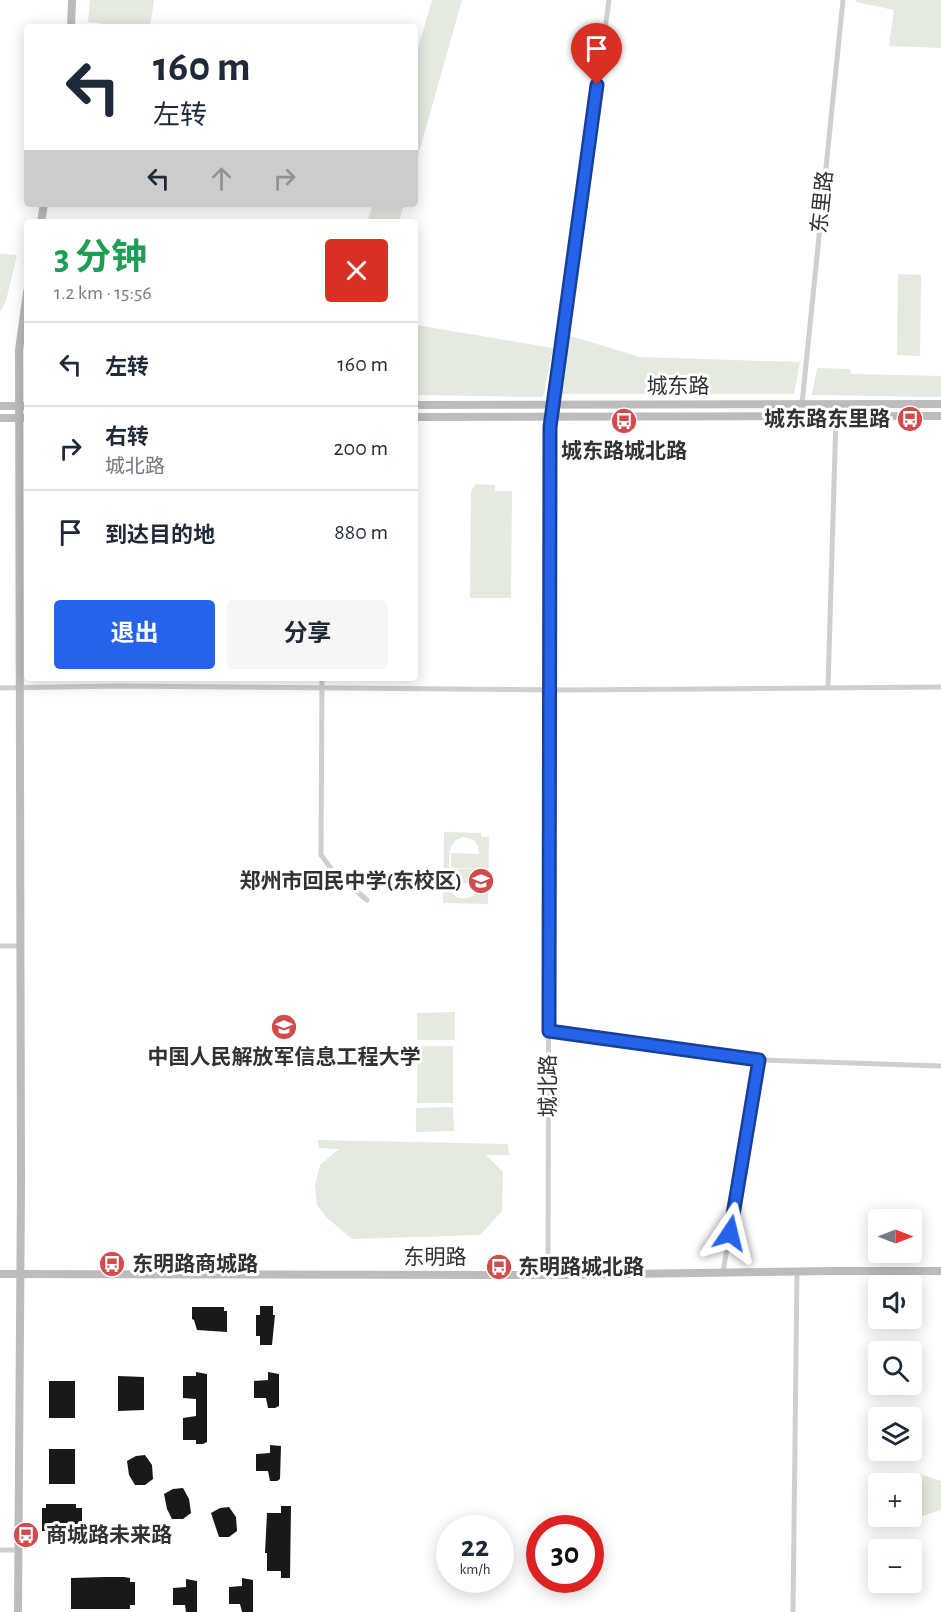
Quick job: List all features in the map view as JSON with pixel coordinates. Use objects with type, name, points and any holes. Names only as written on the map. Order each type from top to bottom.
[{"type":"street","points":[[71,24],[72,0]]},
{"type":"street","name":"城北路","points":[[548,1275],[551,416],[609,0]]},
{"type":"street","name":"东里路","points":[[802,404],[843,0]]},
{"type":"street","points":[[18,1612],[21,1274],[20,688],[23,418],[19,350],[24,314]]},
{"type":"street","name":"城东路","points":[[418,405],[941,404]]},
{"type":"street","points":[[0,406],[23,406]]},
{"type":"street","points":[[828,688],[836,416]]},
{"type":"street","name":"城东路","points":[[418,417],[941,416]]},
{"type":"street","points":[[0,418],[23,418]]},
{"type":"street","points":[[322,681],[321,855],[333,871],[367,900]]},
{"type":"street","points":[[0,688],[941,687]]},
{"type":"street","points":[[0,946],[21,946]]},
{"type":"street","points":[[549,1031],[759,1060],[941,1066]]},
{"type":"street","points":[[723,1272],[759,1060]]},
{"type":"street","points":[[794,1612],[796,1271]]},
{"type":"street","name":"东明路","points":[[0,1274],[548,1275],[941,1271]]},
{"type":"street","points":[[0,1550],[19,1550]]},
{"type":"shaded area","points":[[90,0],[154,0],[150,24],[88,22]]},
{"type":"shaded area","points":[[432,0],[462,0],[418,156],[418,49]]},
{"type":"shaded area","points":[[856,0],[941,0],[941,48],[889,46],[894,10],[856,2]]},
{"type":"shaded area","points":[[372,207],[403,207],[400,219],[368,219]]},
{"type":"shaded area","points":[[0,254],[17,255],[6,301],[0,312]]},
{"type":"shaded area","points":[[898,274],[921,275],[920,356],[897,355]]},
{"type":"shaded area","points":[[418,325],[553,348],[543,397],[418,395]]},
{"type":"shaded area","points":[[567,335],[640,357],[800,362],[794,394],[559,394]]},
{"type":"shaded area","points":[[817,368],[850,369],[851,374],[941,376],[941,397],[812,395]]},
{"type":"shaded area","points":[[476,484],[495,485],[495,491],[512,491],[511,598],[470,598],[471,491]]},
{"type":"shaded area","points":[[444,832],[481,833],[481,837],[489,837],[488,904],[443,903]],"holes":[[[463,837],[474,840],[479,854],[451,853],[451,868],[479,868],[451,869],[450,883],[479,884],[473,896],[459,898],[450,889],[449,868],[451,848],[455,841]]]},
{"type":"shaded area","points":[[455,1012],[455,1040],[417,1040],[417,1013]]},
{"type":"shaded area","points":[[417,1046],[453,1046],[453,1103],[417,1103]]},
{"type":"shaded area","points":[[453,1107],[454,1131],[416,1132],[416,1108]]},
{"type":"shaded area","points":[[318,1140],[508,1144],[509,1155],[486,1155],[503,1172],[502,1211],[480,1235],[352,1239],[326,1217],[317,1205],[315,1185],[320,1165],[339,1149],[319,1148]]},
{"type":"shaded area","points":[[922,1475],[941,1481],[941,1510],[922,1516]]},
{"type":"building","points":[[260,1306],[273,1306],[273,1315],[275,1315],[272,1345],[260,1345],[260,1336],[256,1336],[256,1315],[260,1315]]},
{"type":"building","points":[[192,1307],[224,1307],[224,1311],[227,1311],[227,1332],[197,1330],[192,1319]]},
{"type":"building","points":[[196,1372],[207,1374],[207,1442],[203,1444],[196,1444],[196,1440],[183,1440],[183,1418],[196,1416],[196,1399],[183,1398],[183,1376],[196,1376]]},
{"type":"building","points":[[268,1372],[279,1374],[279,1406],[275,1408],[268,1408],[266,1398],[254,1398],[254,1381],[268,1380]]},
{"type":"building","points":[[118,1376],[144,1377],[144,1410],[118,1411]]},
{"type":"building","points":[[49,1381],[75,1381],[75,1418],[49,1418]]},
{"type":"building","points":[[270,1445],[281,1446],[280,1479],[277,1481],[270,1481],[268,1471],[256,1471],[256,1454],[270,1453]]},
{"type":"building","points":[[49,1449],[75,1449],[75,1484],[49,1484]]},
{"type":"building","points":[[145,1455],[152,1465],[153,1479],[145,1485],[135,1485],[129,1475],[127,1461],[136,1456]]},
{"type":"building","points":[[183,1488],[189,1499],[191,1513],[183,1519],[172,1519],[164,1494],[173,1489]]},
{"type":"building","points":[[46,1504],[76,1504],[76,1508],[82,1508],[82,1531],[76,1531],[76,1535],[46,1535],[46,1531],[42,1531],[42,1508],[46,1508]]},
{"type":"building","points":[[281,1506],[291,1506],[290,1578],[281,1578],[281,1571],[267,1571],[267,1553],[265,1553],[267,1513],[281,1513]]},
{"type":"building","points":[[229,1507],[236,1517],[237,1531],[229,1537],[219,1537],[211,1513],[220,1508]]},
{"type":"building","points":[[71,1578],[130,1578],[130,1582],[135,1582],[135,1605],[130,1605],[130,1609],[71,1609]]},
{"type":"building","points":[[242,1578],[253,1580],[253,1612],[242,1612],[240,1604],[229,1604],[229,1587],[242,1586]]},
{"type":"building","points":[[186,1579],[197,1581],[197,1612],[186,1612],[185,1605],[173,1605],[173,1588],[186,1587]]},
{"type":"place","name":"城东路东里路","points":[[910,419]]},
{"type":"place","name":"城东路城北路","points":[[624,421]]},
{"type":"place","name":"郑州市回民中学(东校区)","points":[[481,881]]},
{"type":"place","name":"中国人民解放军信息工程大学","points":[[284,1027]]},
{"type":"place","name":"东明路商城路","points":[[112,1264]]},
{"type":"place","name":"东明路城北路","points":[[499,1267]]},
{"type":"place","name":"商城路未来路","points":[[26,1535]]},
{"type":"route","points":[[597,85],[550,427],[549,1031],[759,1060],[730,1233]]}]
